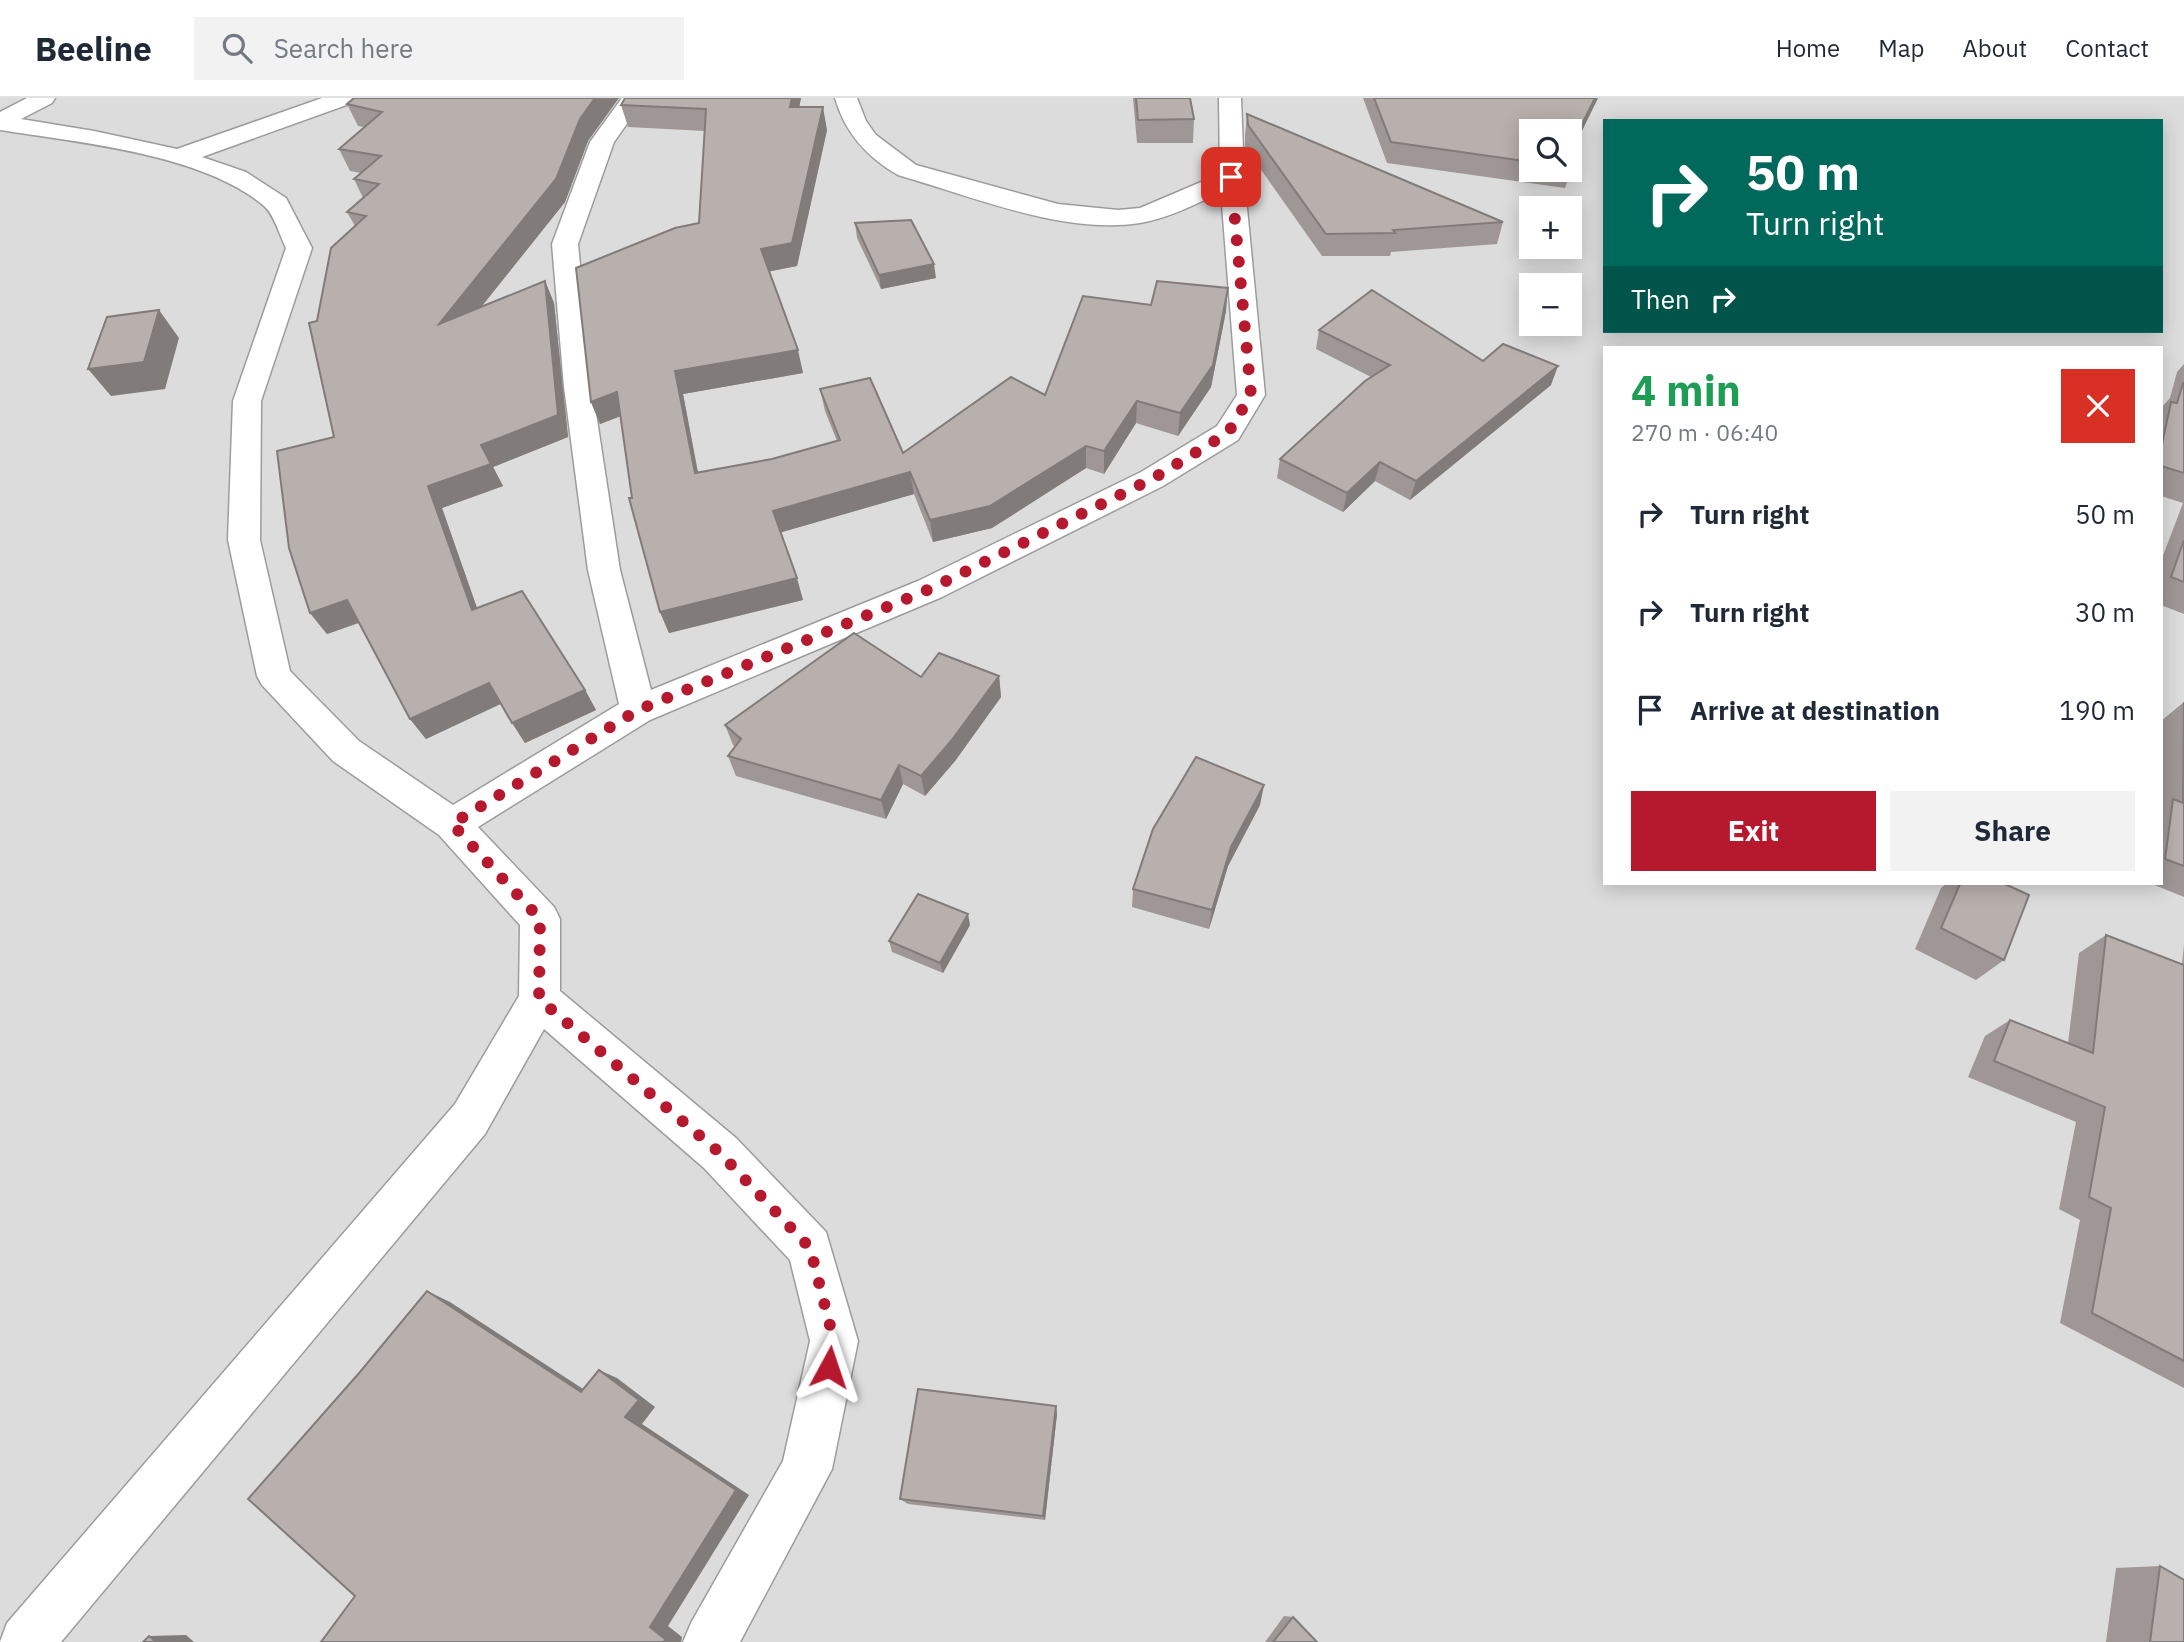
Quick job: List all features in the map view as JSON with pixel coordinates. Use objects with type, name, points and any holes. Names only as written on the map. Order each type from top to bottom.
[{"type":"street","points":[[0,122],[44,98]]},
{"type":"street","points":[[179,157],[344,98]]},
{"type":"street","points":[[634,98],[601,142],[565,244],[578,387],[604,570],[638,710]]},
{"type":"street","points":[[846,98],[864,139],[886,159],[906,170],[1050,209],[1108,219],[1140,215],[1165,208],[1231,177]]},
{"type":"street","points":[[452,824],[638,710],[930,589],[1152,479],[1228,433],[1251,395],[1231,177],[1230,98]]},
{"type":"street","points":[[0,122],[94,138],[179,157],[237,177],[276,203],[299,248],[247,401],[244,540],[274,676],[346,751],[452,824],[540,919],[539,999],[470,1119],[26,1642]]},
{"type":"street","points":[[539,999],[720,1153],[810,1248],[834,1341],[807,1469],[710,1642]]},
{"type":"shaded area","points":[[0,98],[2184,98],[2184,1642],[0,1642]]},
{"type":"building","points":[[354,98],[595,98],[580,119],[556,179],[439,324],[545,281],[558,415],[481,445],[491,464],[428,486],[472,610],[522,591],[585,690],[512,723],[489,683],[410,719],[347,600],[310,613],[289,548],[277,451],[334,437],[309,323],[317,321],[331,248],[366,216],[347,212],[379,184],[354,179],[381,156],[339,149],[382,112],[347,104]]},
{"type":"building","points":[[625,98],[792,98],[790,107],[823,107],[792,243],[761,249],[798,350],[675,371],[695,473],[772,459],[840,440],[820,389],[870,378],[903,453],[1011,377],[1045,395],[1083,296],[1151,305],[1157,281],[1228,288],[1213,365],[1180,413],[1137,401],[1104,451],[1086,446],[990,506],[930,520],[910,472],[773,511],[797,578],[660,612],[629,498],[632,498],[617,392],[591,402],[576,268],[675,228],[699,223],[706,109],[621,105]]},
{"type":"building","points":[[1136,98],[1190,98],[1194,119],[1138,120]]},
{"type":"building","points":[[1374,98],[1595,98],[1582,124],[1582,119],[1519,119],[1519,160],[1391,142]]},
{"type":"building","points":[[1247,114],[1503,222],[1393,230],[1395,233],[1326,234],[1248,125]]},
{"type":"building","points":[[911,220],[934,264],[879,275],[855,223]]},
{"type":"building","points":[[1372,290],[1483,361],[1503,344],[1558,366],[1416,481],[1380,462],[1347,493],[1280,459],[1365,381],[1390,365],[1319,330]]},
{"type":"building","points":[[159,310],[144,362],[88,369],[107,317]]},
{"type":"building","points":[[2184,383],[2184,473],[2163,467],[2163,440],[2171,402],[2177,403]]},
{"type":"building","points":[[2184,540],[2184,582],[2171,577]]},
{"type":"building","points":[[854,633],[921,677],[939,653],[999,676],[951,741],[921,776],[899,765],[881,800],[728,756],[741,739],[725,725]]},
{"type":"building","points":[[2184,702],[2184,866],[2165,859],[2173,799],[2183,803]]},
{"type":"building","points":[[1196,757],[1264,785],[1231,847],[1212,910],[1133,889],[1153,829]]},
{"type":"building","points":[[1960,885],[2007,885],[2029,895],[2004,960],[1941,928]]},
{"type":"building","points":[[918,894],[968,914],[940,963],[889,941]]},
{"type":"building","points":[[2106,935],[2184,965],[2184,1361],[2092,1313],[2111,1208],[2089,1197],[2105,1107],[1994,1061],[2010,1020],[2093,1053]]},
{"type":"building","points":[[427,1291],[581,1392],[599,1370],[639,1400],[625,1417],[736,1490],[650,1627],[665,1639],[664,1642],[321,1642],[355,1596],[248,1499]]},
{"type":"building","points":[[918,1389],[1056,1406],[1043,1516],[900,1499]]},
{"type":"building","points":[[2160,1566],[2184,1580],[2184,1642],[2150,1642]]},
{"type":"building","points":[[1293,1617],[1317,1642],[1273,1642]]},
{"type":"building","points":[[149,1636],[156,1642],[143,1642]]},
{"type":"route","points":[[829,1367],[834,1341],[810,1248],[720,1153],[539,999],[540,919],[452,824],[638,710],[930,589],[1152,479],[1228,433],[1251,395],[1231,177]]}]
